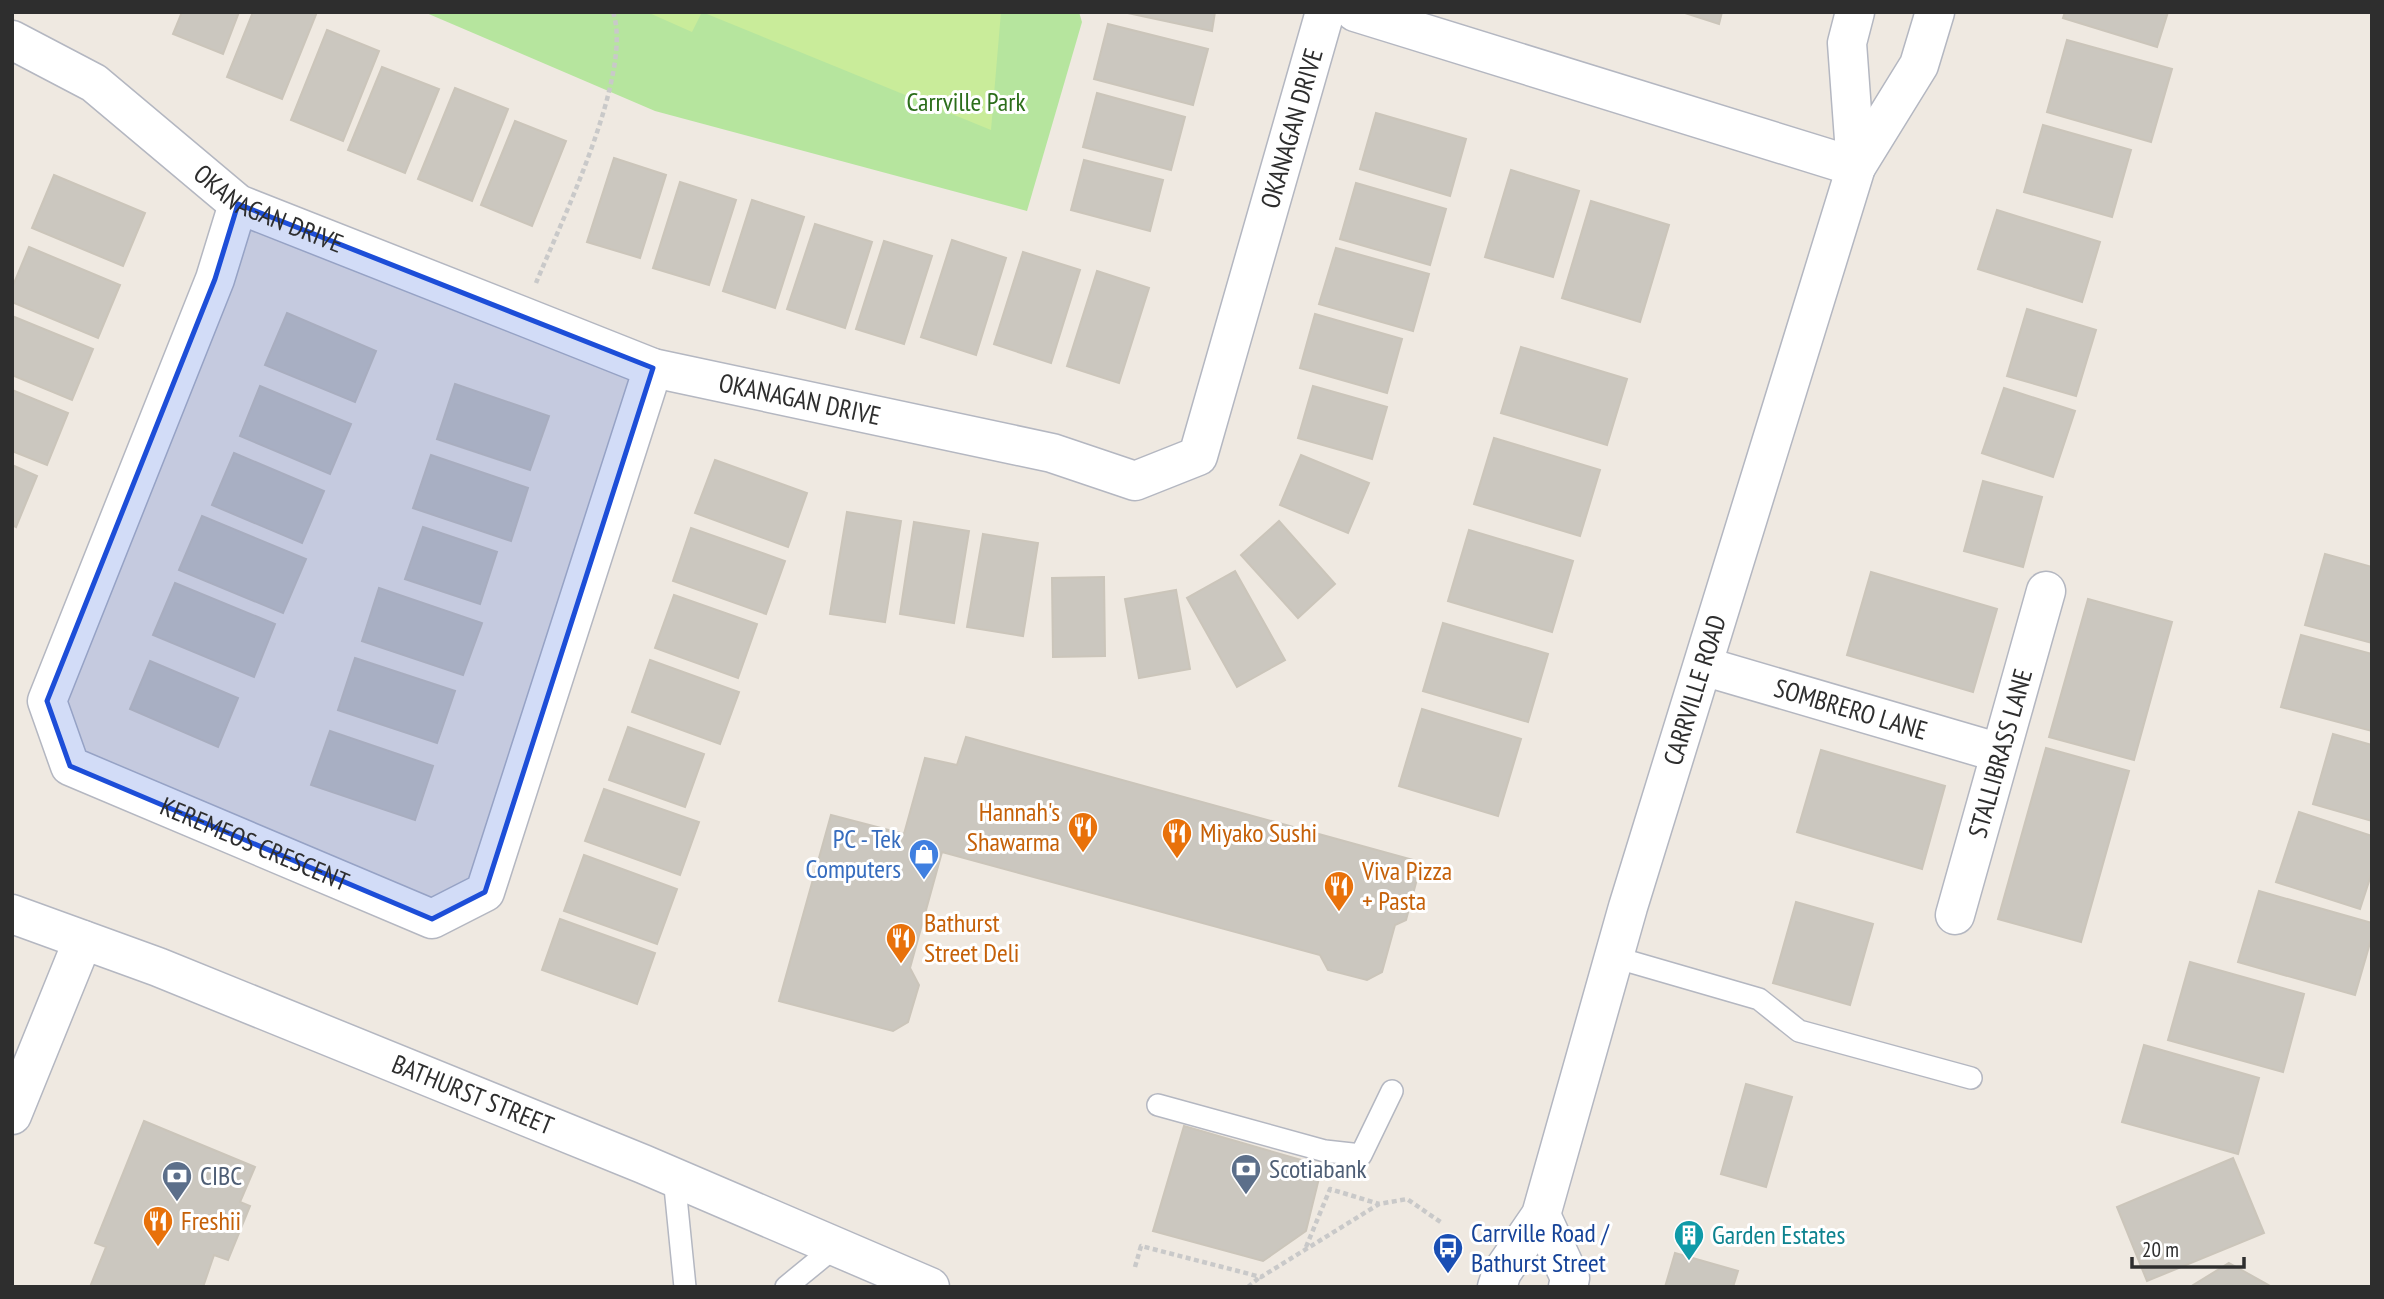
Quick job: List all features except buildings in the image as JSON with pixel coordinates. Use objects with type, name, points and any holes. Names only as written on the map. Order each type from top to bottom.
[{"type":"street","name":"OKANAGAN DRIVE","points":[[12,40],[94,83],[238,204],[653,368],[1052,453],[1135,481],[1198,456],[1325,12]]},
{"type":"street","points":[[1355,12],[1856,167]]},
{"type":"street","name":"CARRVILLE ROAD","points":[[1855,12],[1847,43],[1856,167]]},
{"type":"street","name":"CARRVILLE ROAD","points":[[1497,1287],[1502,1272],[1541,1215],[1614,957],[1856,167],[1919,65],[1935,12]]},
{"type":"street","name":"KEREMEOS CRESCENT","points":[[238,204],[215,279],[47,701],[70,766],[432,919],[485,892],[653,368]]},
{"type":"street","name":"STALLIBRASS LANE","points":[[1955,915],[2046,591]]},
{"type":"street","name":"SOMBRERO LANE","points":[[1703,666],[2000,753]]},
{"type":"street","name":"BATHURST STREET","points":[[12,914],[674,1177],[930,1287]]},
{"type":"street","points":[[12,1115],[83,940]]},
{"type":"street","points":[[1541,1215],[1570,1278],[1568,1287]]},
{"type":"lane","points":[[1614,957],[1759,999],[1799,1031],[1971,1078]]},
{"type":"lane","points":[[1158,1105],[1325,1151],[1361,1154],[1392,1091]]},
{"type":"lane","points":[[674,1177],[685,1287]]},
{"type":"lane","points":[[786,1287],[836,1246]]},
{"type":"path","points":[[532,293],[608,102],[617,53],[617,23],[613,12]]},
{"type":"path","points":[[1306,1250],[1330,1189],[1379,1204]]},
{"type":"path","points":[[1248,1287],[1379,1204],[1407,1199],[1442,1223]]},
{"type":"path","points":[[1135,1267],[1141,1246],[1261,1277]]},
{"type":"highlighted area","points":[[238,204],[653,368],[485,892],[432,919],[70,766],[47,701],[215,279]]},
{"type":"green space","name":"Carrville Park","points":[[424,12],[1079,12],[1082,22],[1027,211],[655,111]]},
{"type":"green space","points":[[647,12],[702,12],[692,32]]},
{"type":"green space","points":[[702,12],[1001,12],[991,130]]},
{"type":"place","name":"Hannah's Shawarma","points":[[1083,854]]},
{"type":"place","name":"Miyako Sushi","points":[[1177,860]]},
{"type":"place","name":"PC - Tek Computers","points":[[924,881]]},
{"type":"place","name":"Viva Pizza + Pasta","points":[[1339,913]]},
{"type":"place","name":"Bathurst Street Deli","points":[[901,965]]},
{"type":"place","name":"Scotiabank","points":[[1246,1196]]},
{"type":"place","name":"CIBC","points":[[177,1203]]},
{"type":"place","name":"Freshii","points":[[158,1248]]},
{"type":"place","name":"Garden Estates","points":[[1689,1262]]},
{"type":"place","name":"Carrville Road / Bathurst Street","points":[[1448,1275]]}]
